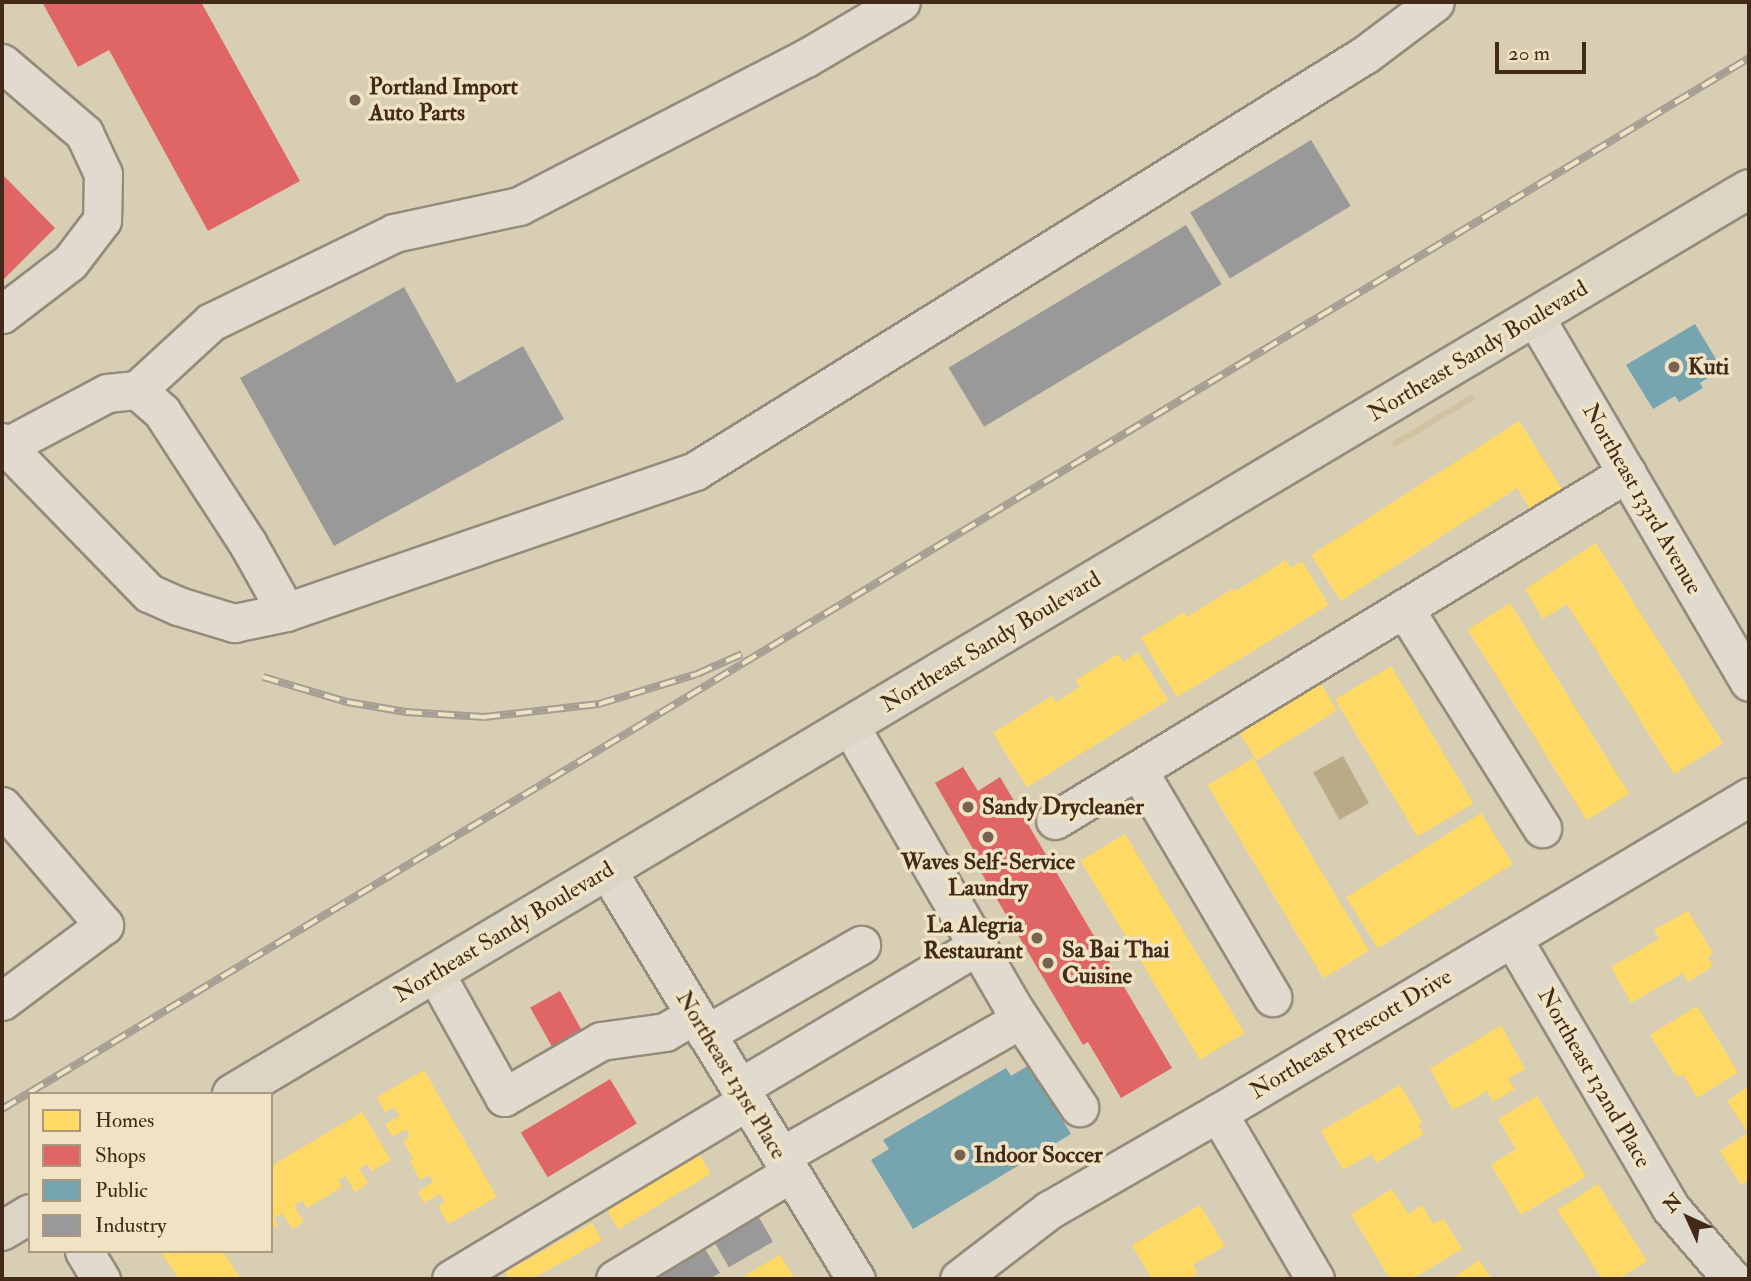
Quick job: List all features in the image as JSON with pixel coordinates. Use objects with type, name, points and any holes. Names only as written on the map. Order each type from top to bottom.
[{"type":"main road","name":"Northeast Sandy Boulevard","points":[[235,1092],[1749,189]]},
{"type":"main road","points":[[2,1231],[28,1215]]},
{"type":"street","points":[[901,2],[806,58],[519,206],[394,233],[211,322],[137,390],[107,393],[4,444],[149,593],[178,606],[234,623],[286,612],[695,471],[1366,54],[1435,2]]},
{"type":"street","points":[[2,63],[84,133],[103,174],[102,220],[69,262],[2,314]]},
{"type":"street","name":"Northeast 133rd Avenue","points":[[1535,317],[1749,682]]},
{"type":"street","points":[[137,390],[162,412],[248,544],[286,612]]},
{"type":"street","points":[[1055,820],[1627,473]]},
{"type":"street","points":[[1404,608],[1542,828]]},
{"type":"street","points":[[850,726],[1021,1019],[1079,1107]]},
{"type":"street","points":[[1138,770],[1272,997]]},
{"type":"street","name":"Northeast Prescott Drive","points":[[959,1279],[1049,1210],[1513,939],[1749,797]]},
{"type":"street","points":[[2,806],[104,925],[2,1001]]},
{"type":"street","name":"Northeast 131st Place","points":[[607,870],[856,1279]]},
{"type":"street","name":"Northeast 132nd Place","points":[[1513,939],[1670,1207],[1732,1279]]},
{"type":"street","points":[[435,973],[504,1097],[601,1041],[700,1024],[861,945]]},
{"type":"street","points":[[451,1279],[979,945]]},
{"type":"street","points":[[615,1279],[786,1164],[1021,1019]]},
{"type":"street","points":[[1218,1113],[1315,1279]]},
{"type":"street","points":[[85,1253],[101,1279]]},
{"type":"shaded area","points":[[1472,394],[1475,399],[1395,448],[1391,442]]},
{"type":"shaded area","points":[[1343,756],[1369,803],[1339,820],[1313,772]]},
{"type":"building: Homes","points":[[1519,421],[1566,495],[1534,515],[1517,488],[1341,601],[1311,555]]},
{"type":"building: Homes","points":[[1596,543],[1723,743],[1674,774],[1567,604],[1543,619],[1525,589]]},
{"type":"building: Homes","points":[[1286,560],[1290,568],[1302,561],[1329,605],[1177,697],[1141,638],[1184,612],[1187,617],[1234,588],[1236,591]]},
{"type":"building: Homes","points":[[1510,603],[1629,794],[1587,820],[1468,629]]},
{"type":"building: Homes","points":[[1138,652],[1168,700],[1027,787],[993,733],[1052,696],[1056,702],[1080,687],[1076,680],[1118,654],[1123,662]]},
{"type":"building: Homes","points":[[1391,666],[1473,803],[1418,837],[1335,699]]},
{"type":"building: Homes","points":[[1317,678],[1337,710],[1257,761],[1236,728]]},
{"type":"building: Homes","points":[[1253,758],[1369,951],[1323,978],[1208,785]]},
{"type":"building: Homes","points":[[1481,813],[1513,864],[1378,948],[1346,897]]},
{"type":"building: Homes","points":[[1125,834],[1244,1033],[1200,1060],[1080,861]]},
{"type":"building: Homes","points":[[1688,911],[1713,953],[1708,957],[1713,966],[1688,982],[1683,973],[1631,1003],[1611,967],[1659,939],[1654,930]]},
{"type":"building: Homes","points":[[1697,1006],[1738,1072],[1697,1098],[1683,1074],[1677,1077],[1650,1035]]},
{"type":"building: Homes","points":[[1501,1025],[1525,1069],[1508,1079],[1515,1089],[1493,1102],[1487,1091],[1453,1110],[1430,1069]]},
{"type":"building: Homes","points":[[424,1070],[497,1197],[448,1224],[438,1206],[445,1203],[440,1194],[424,1203],[418,1192],[433,1182],[429,1175],[420,1180],[410,1161],[413,1159],[403,1141],[410,1136],[406,1129],[392,1137],[385,1124],[400,1116],[394,1107],[385,1112],[377,1097]]},
{"type":"building: Homes","points":[[1400,1085],[1422,1122],[1418,1125],[1424,1134],[1376,1163],[1371,1154],[1343,1170],[1321,1131]]},
{"type":"building: Homes","points":[[1749,1086],[1749,1179],[1741,1185],[1720,1151],[1748,1133],[1727,1101]]},
{"type":"building: Homes","points":[[1537,1096],[1586,1176],[1521,1215],[1491,1165],[1516,1149],[1498,1119]]},
{"type":"building: Homes","points":[[362,1112],[391,1160],[372,1171],[367,1164],[359,1168],[368,1183],[355,1192],[345,1176],[338,1180],[342,1187],[307,1208],[302,1200],[294,1206],[304,1222],[292,1229],[282,1213],[274,1218],[278,1225],[273,1228],[273,1165]]},
{"type":"building: Homes","points":[[699,1154],[711,1174],[618,1229],[606,1210]]},
{"type":"building: Homes","points":[[1598,1184],[1647,1261],[1619,1279],[1602,1279],[1557,1210]]},
{"type":"building: Homes","points":[[1392,1189],[1408,1214],[1422,1205],[1433,1224],[1443,1218],[1462,1249],[1412,1279],[1390,1279],[1351,1214]]},
{"type":"building: Homes","points":[[1200,1205],[1225,1246],[1193,1265],[1198,1273],[1189,1279],[1176,1279],[1174,1276],[1168,1279],[1152,1279],[1132,1245]]},
{"type":"building: Homes","points":[[592,1223],[602,1240],[532,1279],[510,1279],[505,1272]]},
{"type":"building: Homes","points":[[161,1253],[224,1253],[241,1279],[179,1279]]},
{"type":"building: Homes","points":[[780,1255],[795,1279],[740,1279],[759,1267]]},
{"type":"building: Homes","points":[[1479,1260],[1492,1279],[1451,1279]]},
{"type":"building: Shops","points":[[42,2],[201,2],[300,181],[208,231],[109,50],[78,67]]},
{"type":"building: Shops","points":[[2,174],[55,228],[2,281]]},
{"type":"building: Shops","points":[[963,767],[978,791],[1000,777],[1172,1068],[1121,1098],[1088,1042],[1083,1045],[976,864],[980,861],[935,783]]},
{"type":"building: Shops","points":[[560,991],[593,1050],[563,1067],[530,1007]]},
{"type":"building: Shops","points":[[610,1079],[637,1124],[548,1177],[521,1133]]},
{"type":"building: Public","name":"Kuti","points":[[1695,324],[1722,369],[1700,383],[1703,388],[1679,402],[1675,396],[1653,409],[1626,365]]},
{"type":"building: Public","points":[[1029,1065],[1071,1134],[913,1229],[871,1160],[889,1149],[883,1140],[1006,1068],[1011,1076]]},
{"type":"building: Industry","points":[[1311,140],[1351,206],[1230,279],[1190,213]]},
{"type":"building: Industry","points":[[1186,225],[1222,284],[984,427],[949,368]]},
{"type":"building: Industry","points":[[404,287],[457,383],[523,346],[564,419],[334,546],[240,378]]},
{"type":"building: Industry","points":[[757,1214],[773,1242],[729,1267],[713,1240]]},
{"type":"building: Industry","points":[[703,1246],[720,1273],[709,1279],[648,1279]]},
{"type":"railway","points":[[30,1092],[1749,58]]},
{"type":"railway","points":[[263,677],[347,702],[406,712],[484,717],[599,704],[697,674],[742,654]]},
{"type":"railway","points":[[2,1109],[28,1093]]},
{"type":"place","name":"Portland Import Auto Parts","points":[[355,100]]},
{"type":"place","name":"Kuti","points":[[1674,367]]},
{"type":"place","name":"Sandy Drycleaner","points":[[968,807]]},
{"type":"place","name":"Waves Self-Service Laundry","points":[[988,837]]},
{"type":"place","name":"La Alegria Restaurant","points":[[1037,938]]},
{"type":"place","name":"Sa Bai Thai Cuisine","points":[[1048,963]]},
{"type":"place","name":"Indoor Soccer","points":[[960,1155]]}]
